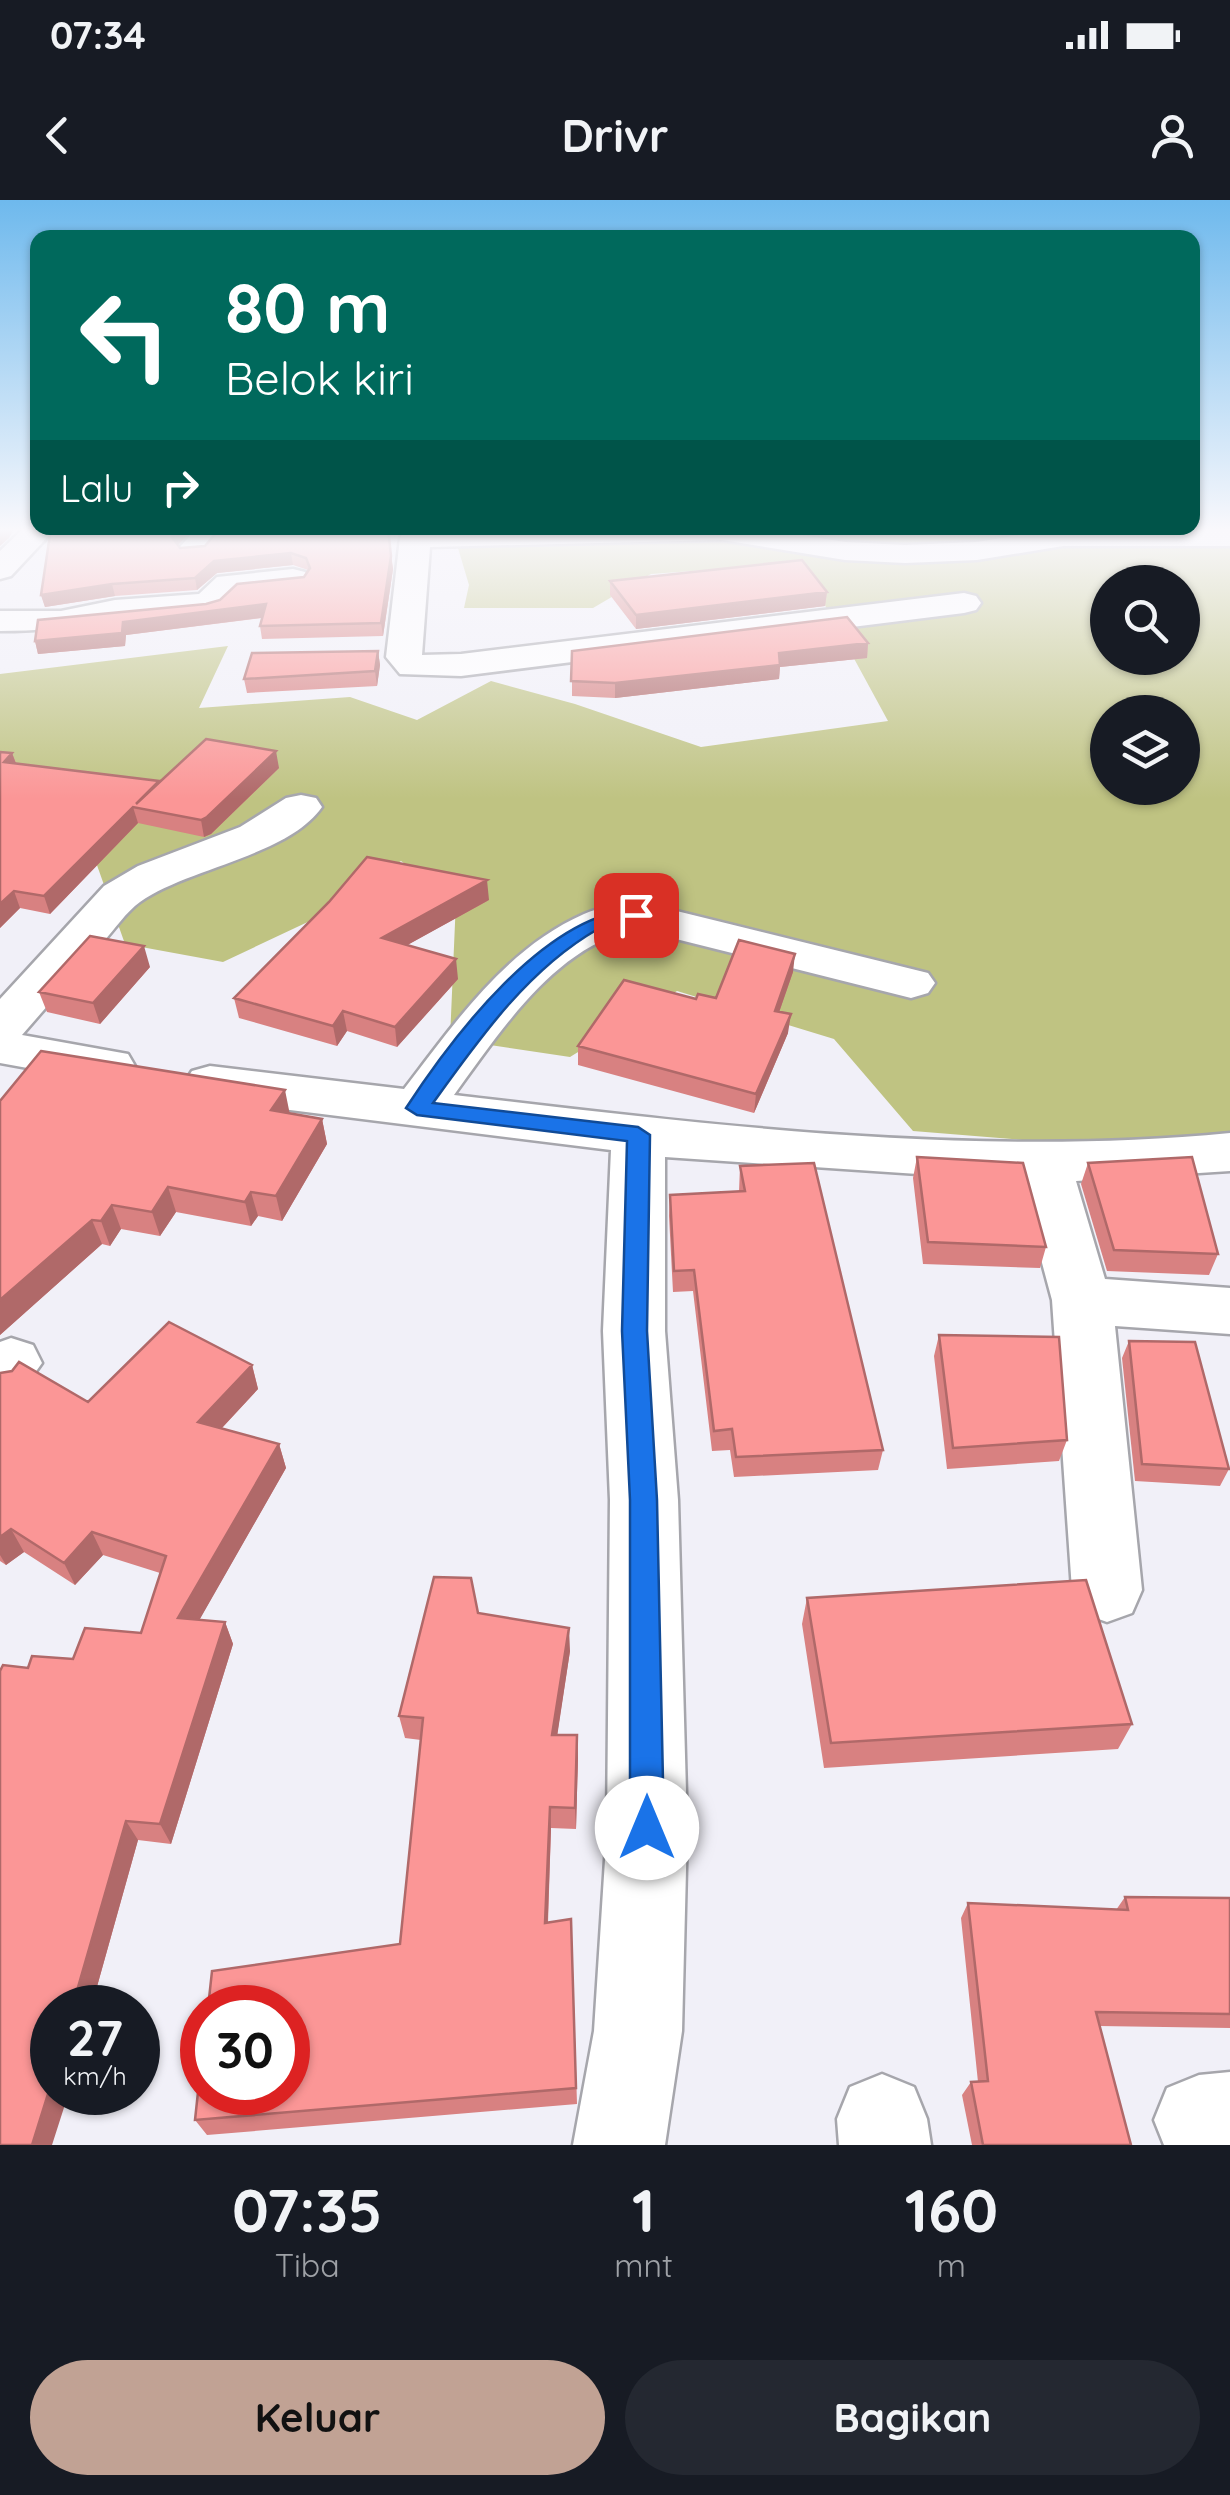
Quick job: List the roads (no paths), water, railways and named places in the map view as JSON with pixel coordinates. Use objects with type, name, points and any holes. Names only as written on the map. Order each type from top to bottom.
[{"type":"street","points":[[0,621],[77,618]]},
{"type":"street","points":[[408,618],[404,658],[413,666],[460,665],[844,618]]},
{"type":"street","points":[[370,651],[406,650]]},
{"type":"street","points":[[0,1029],[120,895],[153,875],[219,853],[255,836],[300,807]]},
{"type":"street","points":[[417,1108],[486,1015],[536,967],[591,925],[613,916],[636,915],[911,982]]},
{"type":"street","points":[[0,1048],[160,1074],[638,1135],[1043,1163],[1230,1152]]},
{"type":"street","points":[[619,2145],[638,2031],[647,1828],[644,1500],[634,1331],[638,1135]]},
{"type":"street","points":[[1043,1163],[1082,1300],[1108,1590]]},
{"type":"street","points":[[1082,1300],[1230,1311]]}]
